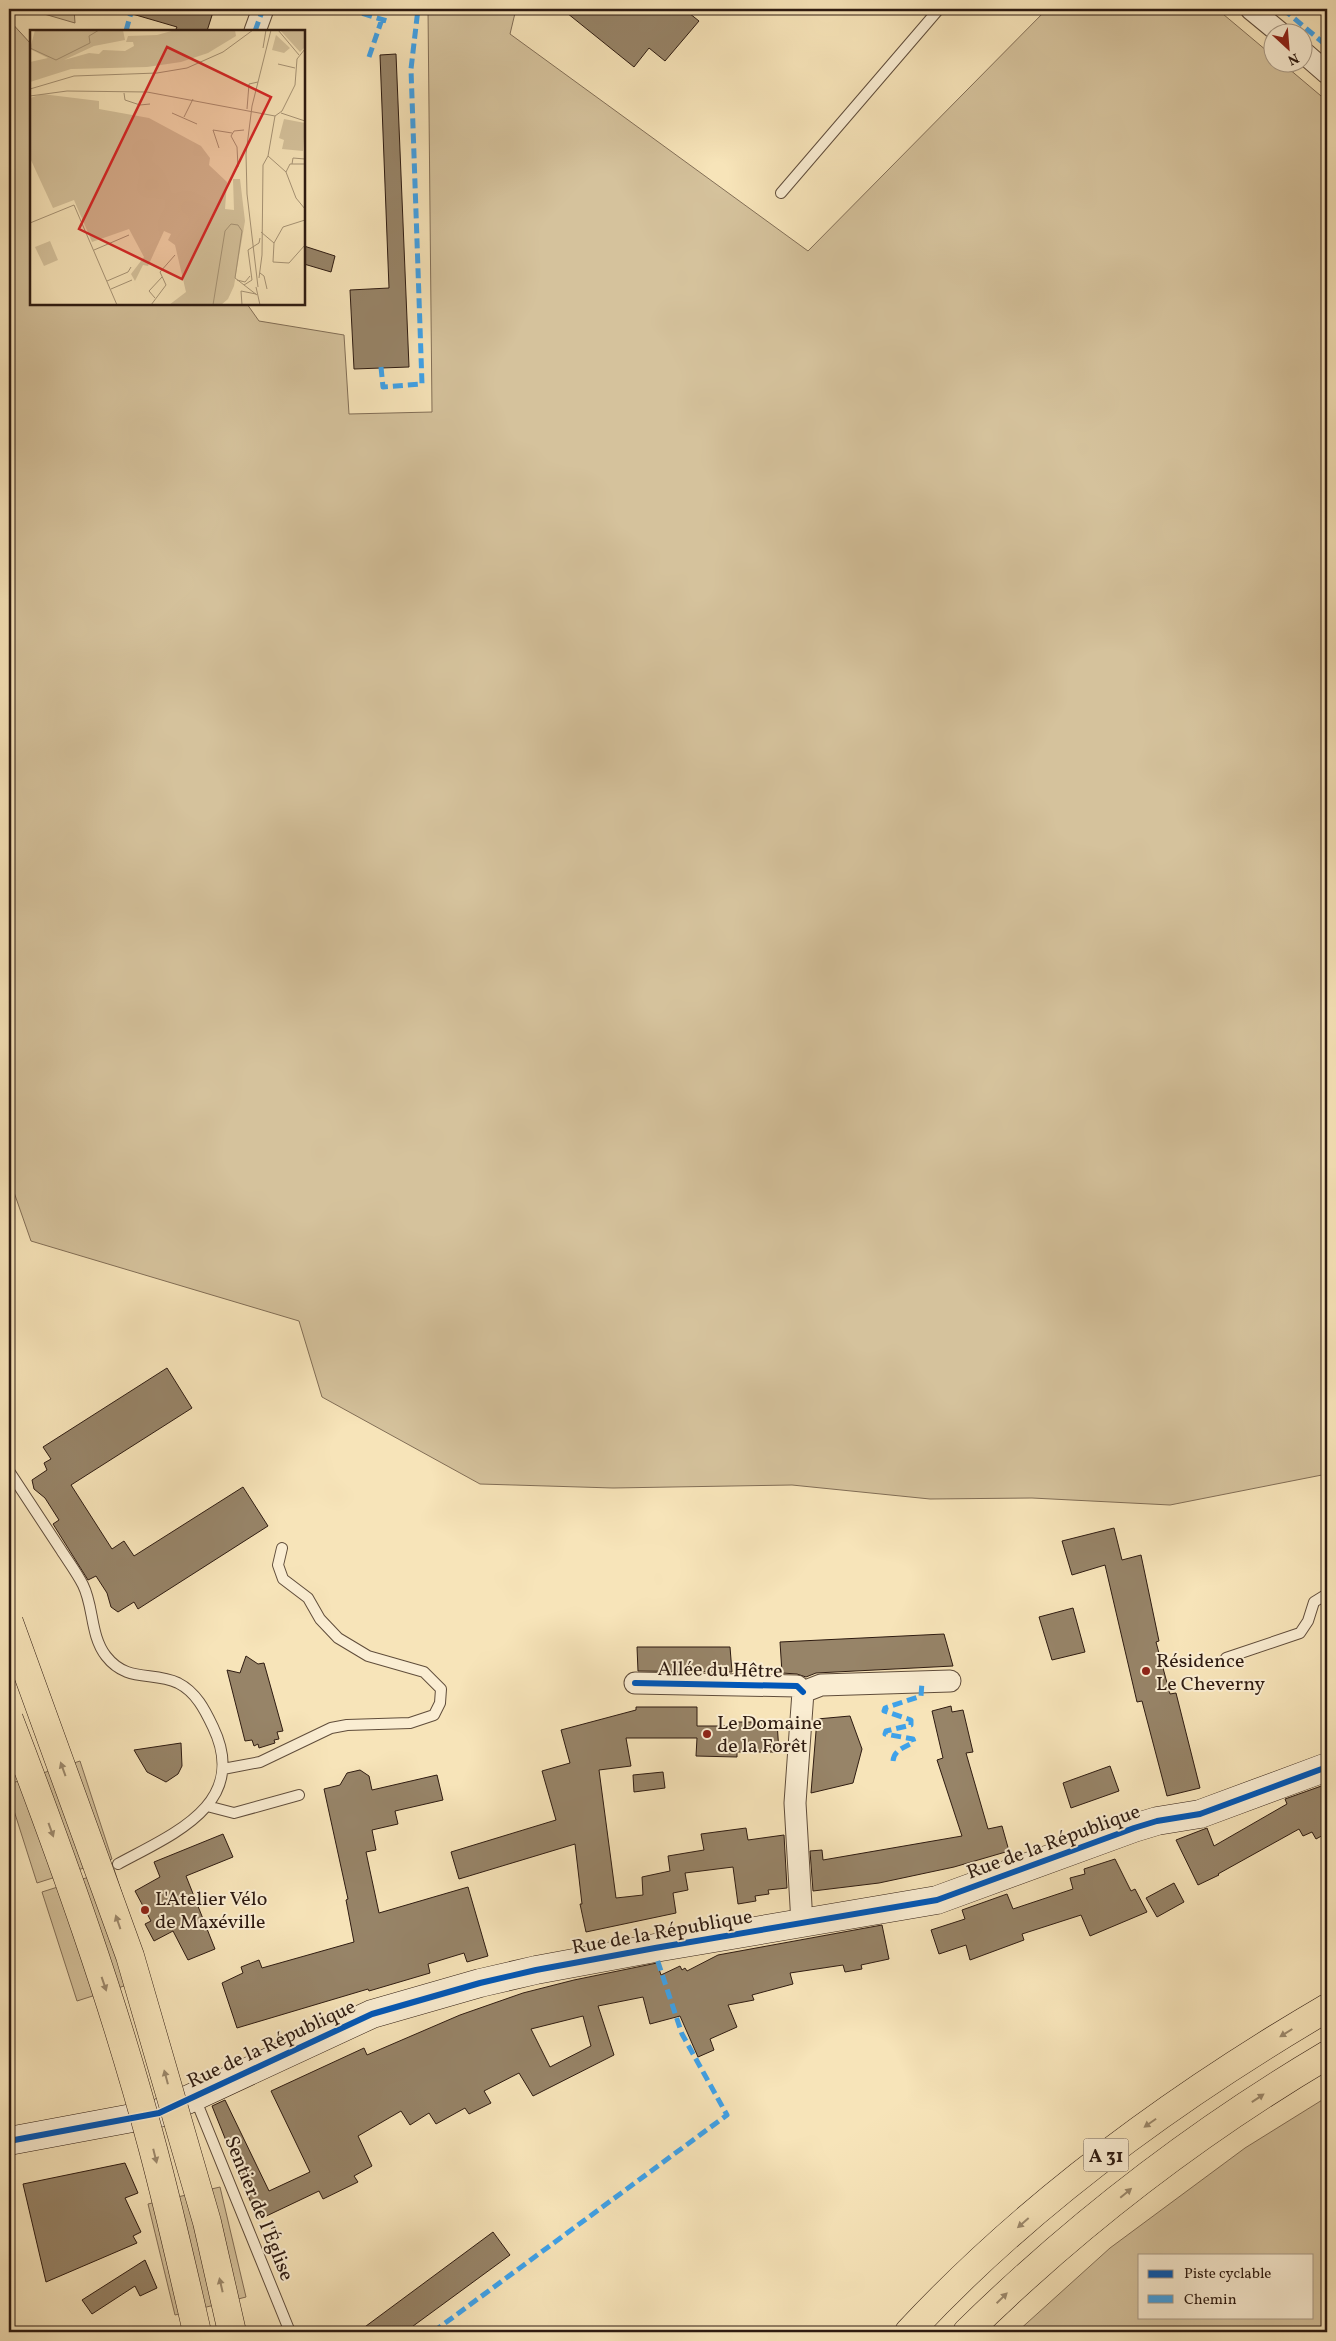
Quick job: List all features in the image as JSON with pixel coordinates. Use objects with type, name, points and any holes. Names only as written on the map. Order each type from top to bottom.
[{"type":"highway","points":[[9,1622],[130,1956],[207,2222],[232,2332]]},
{"type":"highway","points":[[9,1719],[69,1878],[109,1998],[153,2148],[197,2332]]},
{"type":"highway","name":"A 31","points":[[909,2332],[979,2262],[1080,2174],[1181,2100],[1327,2008]]},
{"type":"highway","name":"A 31","points":[[968,2332],[1011,2290],[1074,2235],[1136,2185],[1236,2112],[1327,2055]]},
{"type":"street","points":[[256,30],[262,9]]},
{"type":"street","points":[[1251,9],[1267,22]]},
{"type":"street","points":[[1314,62],[1327,73]]},
{"type":"street","points":[[802,1923],[795,1803],[803,1692],[821,1685],[950,1681]]},
{"type":"street","name":"Allée du Hêtre","points":[[635,1683],[797,1686],[803,1692]]},
{"type":"street","name":"Rue de la République","points":[[9,2140],[159,2113],[335,2030],[390,2009],[536,1970],[919,1904],[952,1896],[1008,1873],[1134,1828],[1157,1821],[1200,1814],[1327,1767]]},
{"type":"lane","points":[[780,194],[939,9]]},
{"type":"lane","points":[[9,1471],[84,1586],[95,1635],[104,1654],[114,1666],[133,1675],[178,1683],[198,1699],[219,1740],[223,1769],[222,1781],[216,1796],[202,1812],[169,1836],[118,1864]]},
{"type":"lane","points":[[223,1769],[260,1762],[332,1728],[410,1723],[434,1715],[440,1702],[441,1689],[424,1672],[368,1656],[338,1638],[320,1618],[308,1598],[283,1579],[278,1566],[282,1548]]},
{"type":"lane","points":[[1226,1658],[1300,1633],[1308,1621],[1314,1602],[1327,1594]]},
{"type":"lane","points":[[207,1806],[234,1813],[299,1796]]},
{"type":"lane","name":"Sentier de l'Église","points":[[195,2097],[290,2332]]},
{"type":"shaded area","points":[[27,9],[74,9],[75,23]]},
{"type":"shaded area","points":[[428,9],[516,9],[510,34],[808,251],[1047,9],[1217,9],[1264,48],[1264,72],[1293,72],[1327,101],[1327,1474],[1170,1505],[1032,1498],[930,1499],[792,1485],[613,1488],[480,1484],[322,1397],[299,1321],[31,1241],[9,1178],[9,20],[30,43],[30,305],[248,305],[259,321],[344,335],[349,414],[432,412]]},
{"type":"shaded area","points":[[80,1761],[112,1859],[37,1883],[9,1795],[9,1784]]},
{"type":"shaded area","points":[[114,1869],[149,1978],[77,2001],[42,1892]]},
{"type":"shaded area","points":[[1327,2097],[1327,2332],[1017,2332],[1110,2248],[1245,2148]]},
{"type":"shaded area","points":[[220,2187],[246,2297],[175,2315],[148,2204]]},
{"type":"building","points":[[130,9],[214,9],[207,30],[176,30],[177,27],[129,13]]},
{"type":"building","points":[[562,9],[684,9],[699,21],[665,61],[649,48],[634,67]]},
{"type":"building","points":[[396,54],[409,367],[354,369],[350,290],[389,288],[380,55]]},
{"type":"building","points":[[305,246],[335,256],[331,272],[305,264]]},
{"type":"building","points":[[167,1368],[192,1408],[71,1485],[112,1549],[124,1541],[134,1556],[243,1487],[268,1526],[138,1609],[134,1602],[118,1612],[111,1607],[107,1593],[96,1576],[88,1580],[53,1524],[59,1520],[45,1498],[34,1489],[32,1480],[47,1470],[44,1463],[51,1459],[43,1447]]},
{"type":"building","name":"Résidence Le Cheverny","points":[[1114,1528],[1122,1560],[1141,1555],[1159,1641],[1156,1642],[1170,1694],[1176,1693],[1200,1788],[1167,1796],[1142,1701],[1137,1702],[1105,1565],[1072,1575],[1062,1541]]},
{"type":"building","points":[[1073,1608],[1085,1652],[1052,1660],[1039,1617]]},
{"type":"building","points":[[944,1634],[953,1666],[816,1673],[806,1677],[782,1673],[780,1642]]},
{"type":"building","name":"Le Domaine de la Forêt","points":[[637,1647],[730,1647],[732,1672],[638,1671]]},
{"type":"building","points":[[246,1656],[258,1664],[264,1663],[283,1731],[277,1732],[279,1739],[274,1740],[275,1743],[259,1748],[258,1744],[254,1746],[252,1740],[245,1741],[227,1670],[240,1673]]},
{"type":"building","points":[[951,1706],[952,1712],[963,1710],[973,1752],[966,1753],[988,1829],[1002,1826],[1009,1851],[954,1867],[879,1883],[813,1891],[810,1851],[822,1850],[823,1860],[962,1836],[937,1760],[943,1758],[932,1711]]},
{"type":"building","points":[[636,1707],[697,1707],[697,1726],[737,1726],[737,1722],[777,1722],[779,1752],[737,1752],[737,1757],[696,1756],[697,1738],[626,1738],[631,1766],[599,1770],[616,1898],[643,1895],[642,1877],[670,1871],[668,1856],[704,1850],[701,1834],[746,1828],[748,1840],[784,1835],[787,1888],[768,1890],[769,1894],[755,1896],[756,1901],[738,1904],[733,1867],[685,1873],[688,1890],[673,1893],[676,1913],[586,1932],[580,1904],[582,1904],[575,1844],[459,1879],[451,1852],[556,1820],[542,1771],[570,1763],[561,1730],[636,1710]]},
{"type":"building","points":[[850,1716],[862,1749],[853,1783],[811,1793],[817,1719]]},
{"type":"building","points":[[181,1743],[182,1766],[178,1774],[166,1782],[147,1772],[134,1750]]},
{"type":"building","points":[[1110,1766],[1119,1791],[1071,1808],[1063,1783]]},
{"type":"building","points":[[360,1770],[369,1776],[372,1790],[437,1775],[443,1800],[395,1811],[398,1824],[372,1830],[376,1850],[366,1852],[379,1913],[468,1887],[488,1956],[467,1962],[464,1953],[428,1964],[430,1973],[369,1991],[368,1989],[237,2028],[222,1983],[243,1973],[241,1967],[259,1960],[262,1968],[354,1942],[346,1900],[348,1899],[324,1789],[340,1785],[347,1773]]},
{"type":"building","points":[[663,1772],[665,1788],[634,1792],[633,1775]]},
{"type":"building","points":[[1327,1784],[1327,1833],[1316,1839],[1312,1832],[1303,1836],[1299,1829],[1198,1885],[1176,1840],[1207,1828],[1214,1846],[1287,1804],[1285,1799]]},
{"type":"building","points":[[223,1834],[233,1857],[186,1876],[215,1949],[188,1960],[173,1931],[154,1941],[145,1924],[151,1921],[135,1891],[160,1877],[154,1862]]},
{"type":"building","points":[[1115,1859],[1131,1891],[1135,1889],[1147,1912],[1090,1936],[1081,1915],[1022,1934],[1024,1940],[970,1960],[966,1945],[939,1954],[931,1930],[965,1919],[962,1910],[1007,1894],[1013,1909],[1073,1889],[1070,1878],[1085,1874],[1084,1869]]},
{"type":"building","points":[[1174,1883],[1184,1902],[1157,1917],[1146,1898]]},
{"type":"building","points":[[882,1925],[889,1959],[861,1965],[862,1969],[845,1972],[843,1965],[790,1973],[793,1984],[752,1995],[754,2000],[728,2005],[737,2027],[710,2039],[714,2050],[698,2057],[680,2016],[650,2024],[643,1997],[598,2006],[614,2055],[533,2096],[519,2073],[484,2091],[491,2103],[469,2114],[465,2108],[436,2124],[429,2113],[410,2125],[401,2111],[358,2136],[372,2166],[354,2176],[358,2182],[323,2199],[319,2191],[258,2220],[212,2106],[225,2100],[269,2191],[310,2172],[271,2091],[364,2048],[367,2055],[460,2015],[523,1993],[574,1980],[657,1963],[661,1975],[680,1966],[682,1970],[685,1968],[687,1971],[718,1955]],"holes":[[[583,2016],[591,2046],[550,2067],[531,2029]]]},
{"type":"building","points":[[125,2163],[138,2193],[125,2198],[141,2232],[133,2236],[137,2243],[46,2282],[23,2184]]},
{"type":"building","points":[[493,2232],[510,2255],[405,2332],[358,2332]]},
{"type":"building","points":[[145,2260],[157,2288],[140,2296],[135,2286],[92,2314],[82,2300]]},
{"type":"marked path","points":[[126,30],[132,9]]},
{"type":"marked path","points":[[255,30],[263,9]]},
{"type":"marked path","points":[[348,9],[387,21]]},
{"type":"marked path","points":[[381,367],[383,387],[422,384],[411,69],[418,9]]},
{"type":"marked path","points":[[1283,9],[1327,46]]},
{"type":"marked path","points":[[369,57],[382,19]]},
{"type":"marked path","points":[[893,1761],[898,1751],[914,1742],[913,1739],[885,1734],[886,1731],[911,1725],[911,1720],[884,1711],[885,1708],[921,1696],[922,1682]]},
{"type":"marked path","points":[[433,2332],[727,2115],[682,2034],[657,1959]]},
{"type":"cycle path","points":[[635,1683],[797,1686],[803,1692]]},
{"type":"cycle path","points":[[9,2141],[159,2113],[372,2014],[480,1983],[536,1970],[655,1948],[937,1900],[1134,1828],[1157,1821],[1200,1814],[1327,1767]]},
{"type":"place","name":"Résidence Le Cheverny","points":[[1146,1671]]},
{"type":"place","name":"Le Domaine de la Forêt","points":[[707,1734]]},
{"type":"place","name":"L'Atelier Vélo de Maxéville","points":[[145,1910]]}]
